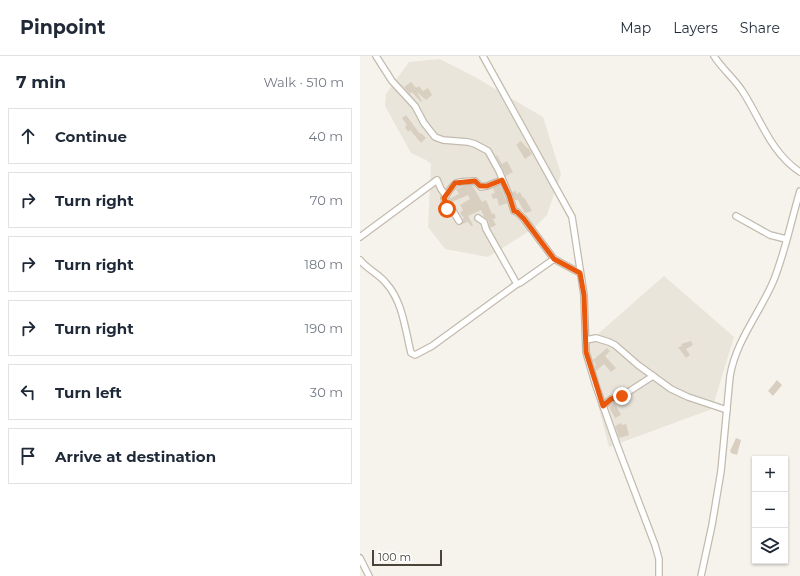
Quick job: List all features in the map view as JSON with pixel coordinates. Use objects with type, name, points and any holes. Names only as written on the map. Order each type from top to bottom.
[{"type":"street","points":[[376,56],[392,81],[415,106],[424,123],[435,136],[443,140],[468,142],[488,151],[509,195],[514,211],[524,219],[554,259],[580,273]]},
{"type":"street","points":[[483,56],[570,213],[574,223],[584,295],[586,352],[603,406],[655,545],[659,576]]},
{"type":"street","points":[[714,56],[744,92],[776,150],[786,161],[800,172]]},
{"type":"street","points":[[360,237],[437,180],[440,189],[446,196]]},
{"type":"street","points":[[459,221],[453,211],[446,208],[444,198],[454,184],[457,182],[475,181],[480,186],[484,187],[502,180]]},
{"type":"street","points":[[701,576],[712,525],[721,471],[732,362],[743,337],[772,283],[800,190]]},
{"type":"street","points":[[736,216],[770,235],[786,239]]},
{"type":"street","points":[[478,218],[484,222],[486,229],[517,284]]},
{"type":"street","points":[[360,260],[368,269],[385,281],[392,292],[404,319],[412,353],[415,355],[432,346],[554,259]]},
{"type":"street","points":[[586,340],[596,338],[615,345],[664,385],[678,392],[727,410]]},
{"type":"street","points":[[603,406],[611,399],[622,396],[653,376]]},
{"type":"street","points":[[360,558],[369,576]]},
{"type":"shaded area","points":[[440,59],[475,77],[543,117],[561,174],[547,215],[534,228],[488,257],[445,249],[428,227],[431,164],[411,153],[385,106],[386,94],[409,62]]},
{"type":"shaded area","points":[[664,276],[734,337],[712,409],[609,447],[583,347]]},
{"type":"building","points":[[411,82],[416,88],[419,86],[423,91],[428,88],[432,95],[426,100],[417,92],[422,101],[421,102],[412,92],[410,94],[404,87]]},
{"type":"building","points":[[406,115],[420,134],[421,133],[426,138],[421,143],[410,130],[408,132],[405,127],[407,125],[402,118]]},
{"type":"building","points":[[521,141],[532,154],[525,159],[516,145]]},
{"type":"building","points":[[497,155],[502,164],[507,161],[513,172],[506,176],[496,156]]},
{"type":"building","points":[[472,185],[482,202],[486,200],[492,214],[494,213],[496,218],[493,219],[496,225],[490,228],[488,220],[484,217],[481,210],[468,216],[473,225],[471,226],[468,222],[462,224],[464,218],[460,213],[463,210],[460,205],[470,199],[468,195],[449,203],[449,199],[459,194],[456,189],[462,186]]},
{"type":"building","points":[[500,185],[507,203],[499,206],[497,198],[493,199],[491,194],[495,193],[493,188]]},
{"type":"building","points":[[516,191],[517,194],[520,192],[523,198],[524,197],[532,211],[525,213],[518,200],[515,200],[512,192]]},
{"type":"building","points":[[691,341],[693,345],[686,349],[690,355],[686,358],[678,347],[682,346],[681,344]]},
{"type":"building","points":[[607,348],[610,351],[605,356],[616,368],[611,372],[604,364],[596,371],[596,365],[593,360]]},
{"type":"building","points":[[777,380],[782,385],[773,396],[768,391]]},
{"type":"building","points":[[614,402],[621,415],[615,418],[609,407]]},
{"type":"building","points":[[621,423],[622,425],[626,424],[629,435],[619,438],[615,426]]},
{"type":"building","points":[[736,438],[741,440],[737,455],[731,453],[730,451]]},
{"type":"route","points":[[447,209],[444,198],[455,183],[475,181],[480,186],[484,187],[502,180],[514,211],[524,219],[554,259],[580,273],[584,295],[586,352],[603,406],[611,399],[622,396]]}]
